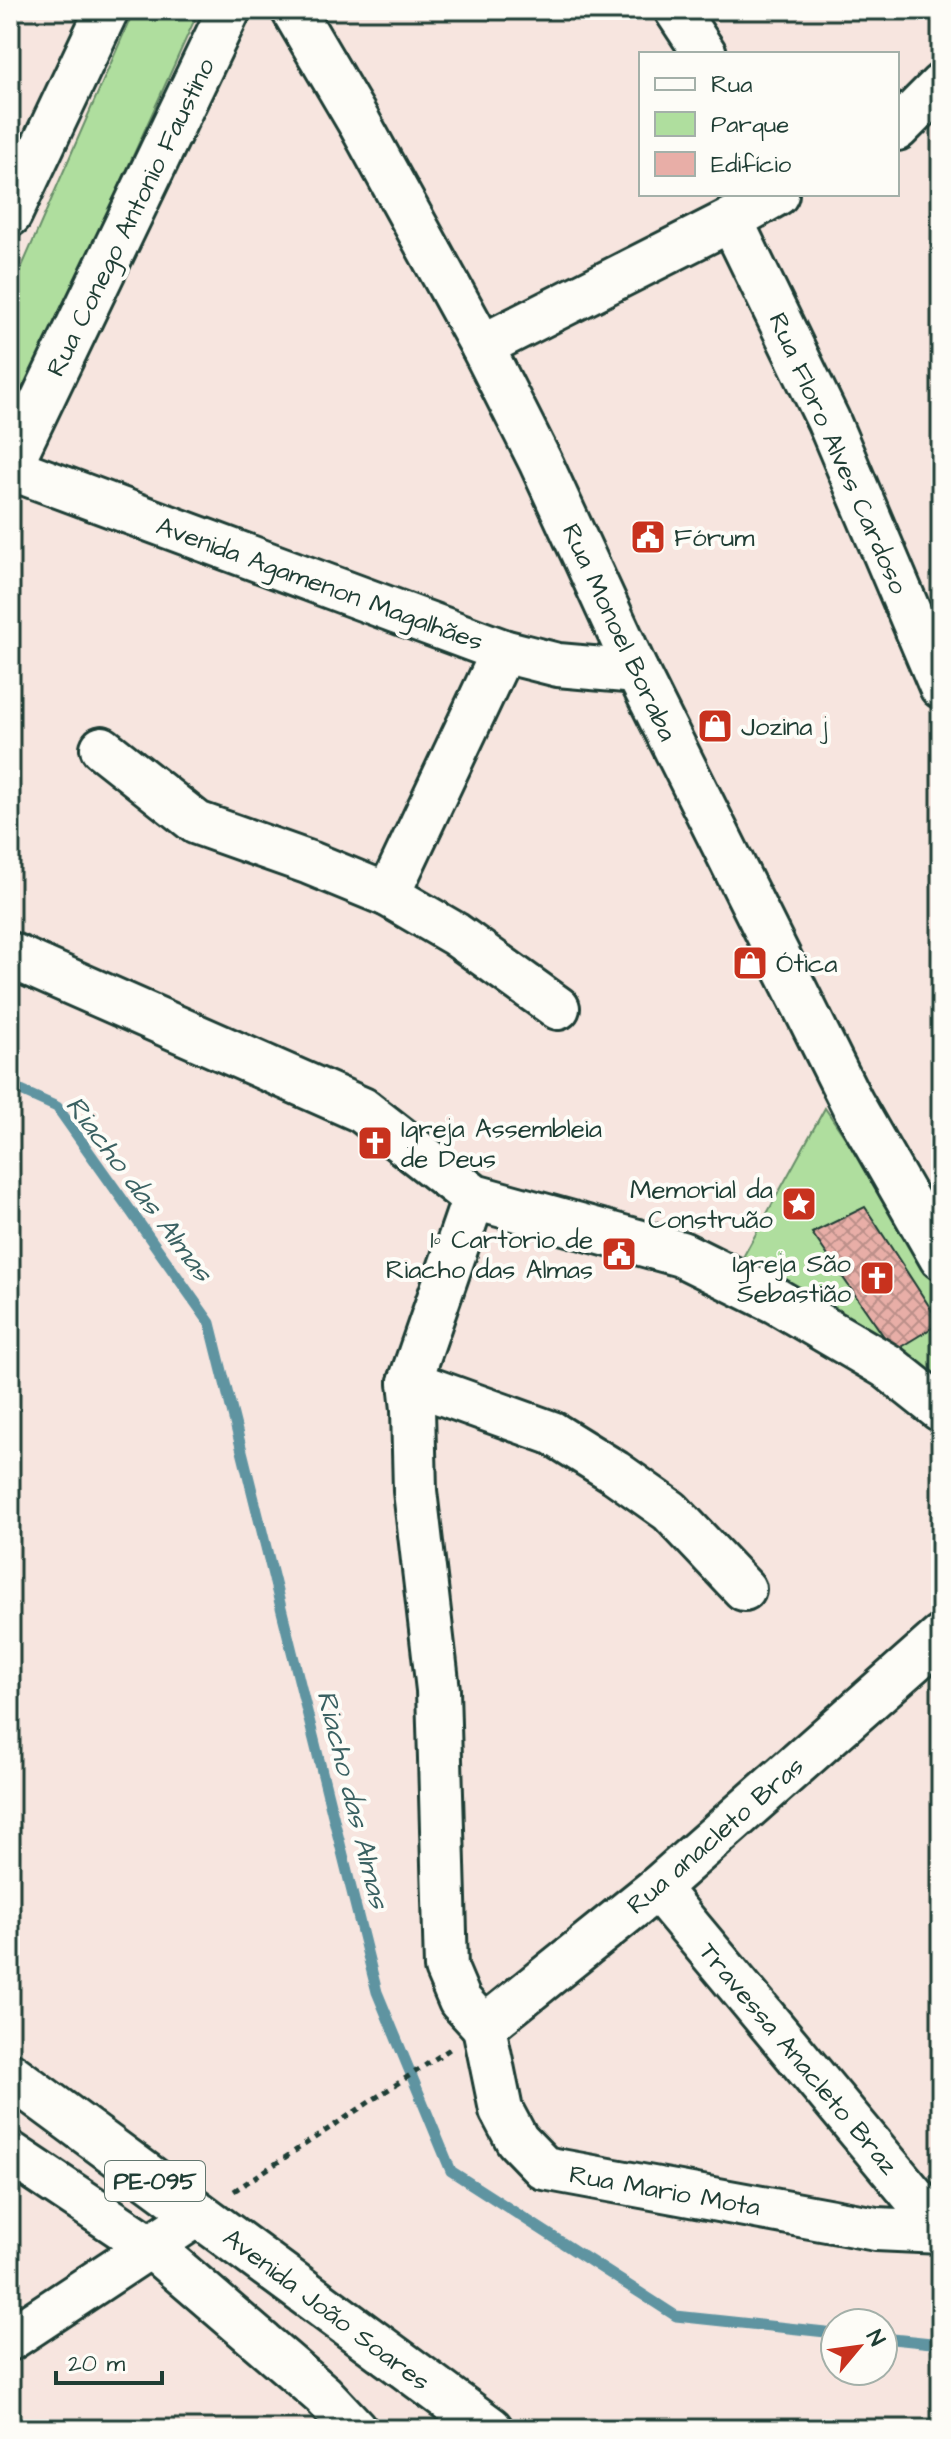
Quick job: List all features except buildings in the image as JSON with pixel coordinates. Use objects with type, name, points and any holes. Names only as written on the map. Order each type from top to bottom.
[{"type":"street","points":[[10,215],[107,10]]},
{"type":"street","name":"Rua Conego Antonio Faustino","points":[[10,468],[229,10]]},
{"type":"street","name":"Rua Monoel Boraba","points":[[293,10],[360,124],[482,346],[540,461],[637,672],[852,1103],[941,1258]]},
{"type":"street","points":[[676,10],[704,52]]},
{"type":"street","points":[[899,127],[941,85]]},
{"type":"street","points":[[482,346],[773,196]]},
{"type":"street","name":"Rua Floro Alves Cardoso","points":[[731,220],[828,420],[941,687]]},
{"type":"street","name":"Avenida Agamenon Magalhães","points":[[10,468],[503,651],[558,665],[637,672]]},
{"type":"street","points":[[388,895],[503,651]]},
{"type":"street","points":[[102,748],[197,823],[310,863],[388,895],[455,934],[558,1008]]},
{"type":"street","points":[[10,955],[362,1110],[474,1197],[681,1254],[776,1301],[887,1366],[941,1409]]},
{"type":"street","points":[[472,2034],[446,1968],[438,1690],[415,1491],[410,1382],[474,1197]]},
{"type":"street","points":[[410,1382],[552,1433],[615,1472],[670,1511],[744,1589]]},
{"type":"street","name":"Rua anacleto Bras","points":[[472,2034],[657,1888],[941,1637]]},
{"type":"street","name":"Travessa Anacleto Braz","points":[[657,1888],[941,2230]]},
{"type":"street","name":"Rua Mario Mota","points":[[472,2034],[501,2110],[517,2140],[544,2168],[876,2229],[941,2230]]},
{"type":"street","name":"Avenida João Soares","points":[[17,2091],[213,2204],[490,2429]]},
{"type":"street","points":[[10,2153],[151,2247],[323,2395],[355,2429]]},
{"type":"street","points":[[10,2339],[213,2204]]},
{"type":"path","points":[[213,2204],[472,2034]]},
{"type":"green space","points":[[134,10],[199,10],[10,428],[10,294]]},
{"type":"green space","points":[[825,1108],[941,1280],[941,1394],[811,1298],[742,1259]]},
{"type":"waterway","name":"Riacho das Almas","points":[[10,1086],[57,1107],[210,1323],[377,1992],[451,2171],[676,2316],[819,2331]]},
{"type":"waterway","name":"Riacho das Almas","points":[[899,2340],[941,2344]]},
{"type":"place","name":"Fórum","points":[[648,537]]},
{"type":"place","name":"Jozina j","points":[[715,726]]},
{"type":"place","name":"Ótica","points":[[750,963]]},
{"type":"place","name":"Igreja Assembleia de Deus","points":[[375,1143]]},
{"type":"place","name":"Memorial da Construão","points":[[799,1204]]},
{"type":"place","name":"1º Cartorio de Riacho das Almas","points":[[619,1254]]},
{"type":"place","name":"Igreja São Sebastião","points":[[877,1278]]}]
